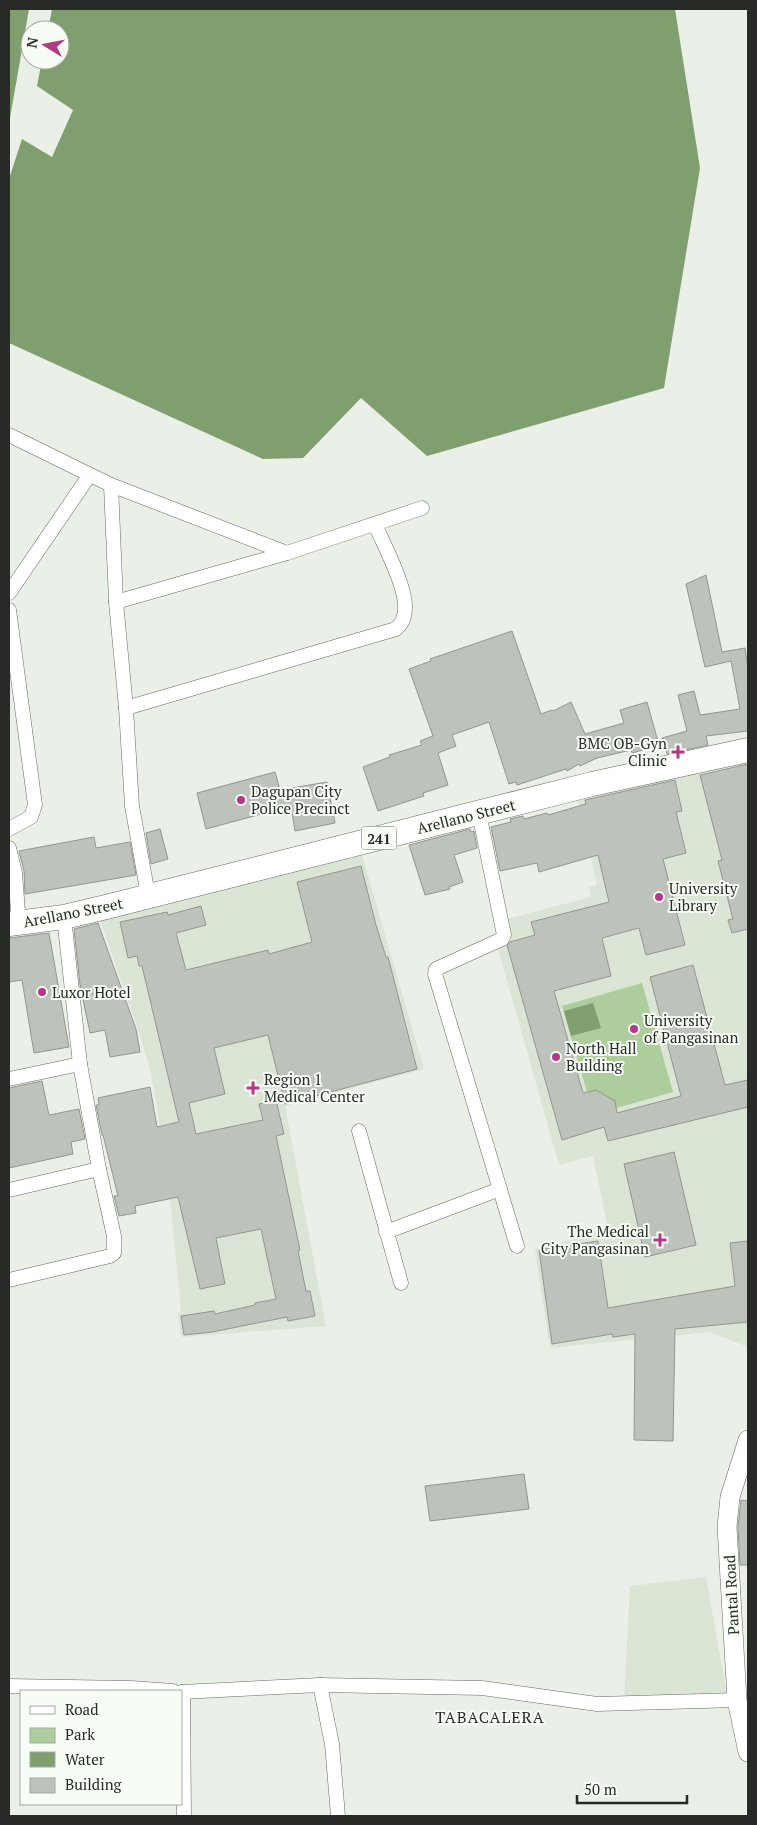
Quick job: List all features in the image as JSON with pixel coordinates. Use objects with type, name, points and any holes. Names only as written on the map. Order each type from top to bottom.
[{"type":"highway","name":"Arellano Street","points":[[14,924],[64,917],[592,784],[748,750]]},
{"type":"street","points":[[9,435],[89,476],[287,553]]},
{"type":"street","points":[[9,593],[89,476]]},
{"type":"street","points":[[111,485],[116,602],[126,708],[132,806],[148,895]]},
{"type":"street","points":[[116,602],[287,553],[422,508]]},
{"type":"street","points":[[126,708],[396,629],[402,623],[406,606],[401,584],[375,524]]},
{"type":"street","points":[[9,610],[35,805],[31,817],[9,829]]},
{"type":"street","points":[[479,813],[504,936],[502,939],[436,968],[435,974],[517,1246]]},
{"type":"street","points":[[9,848],[15,873],[14,924]]},
{"type":"street","points":[[9,1280],[110,1256],[114,1253],[114,1236],[99,1169],[80,1064],[64,917]]},
{"type":"street","points":[[9,1079],[80,1064]]},
{"type":"street","points":[[359,1131],[401,1283]]},
{"type":"street","points":[[9,1190],[99,1169]]},
{"type":"street","points":[[386,1232],[500,1189]]},
{"type":"street","name":"Pantal Road","points":[[748,1440],[730,1497],[727,1527],[737,1700],[748,1752]]},
{"type":"street","points":[[182,1692],[320,1685],[482,1688],[598,1704],[737,1700]]},
{"type":"street","points":[[320,1685],[332,1744],[338,1816]]},
{"type":"street","points":[[9,1686],[155,1690]]},
{"type":"street","points":[[182,1766],[184,1816]]},
{"type":"shaded area","name":"University of Pangasinan","points":[[698,764],[719,850],[748,843],[748,1347],[710,1332],[550,1348],[535,1250],[608,1229],[593,1156],[559,1165],[496,942],[506,919],[591,897],[589,887],[597,885],[576,793]]},
{"type":"shaded area","name":"Region 1 Medical Center","points":[[362,855],[424,1069],[285,1106],[326,1326],[181,1337],[178,1313],[181,1312],[171,1208],[150,1070],[141,1038],[100,920],[198,894]]},
{"type":"shaded area","points":[[706,1577],[727,1694],[624,1701],[630,1586]]},
{"type":"green space","points":[[642,983],[673,1092],[616,1108],[615,1101],[596,1090],[587,1092],[562,1006]]},
{"type":"water","points":[[9,9],[29,9],[27,20],[20,20],[20,61],[9,124]]},
{"type":"water","points":[[52,9],[675,9],[700,168],[664,388],[427,456],[361,398],[303,458],[263,459],[9,343],[9,179],[22,139],[52,157],[73,110],[37,86],[40,70],[70,70],[70,20],[50,20]]},
{"type":"water","points":[[593,1003],[601,1028],[571,1036],[564,1011]]},
{"type":"building","points":[[706,575],[722,652],[745,648],[748,668],[748,731],[706,736],[708,745],[667,754],[662,738],[687,731],[678,695],[694,691],[700,715],[740,709],[731,661],[705,667],[686,584]]},
{"type":"building","points":[[512,631],[541,714],[553,711],[571,702],[585,734],[624,723],[620,710],[647,702],[659,745],[632,753],[631,750],[597,758],[580,766],[579,764],[567,771],[566,769],[517,785],[516,782],[509,784],[489,722],[452,735],[456,746],[438,753],[448,785],[423,793],[424,796],[378,811],[363,767],[390,757],[389,755],[422,745],[420,741],[433,736],[409,669],[431,661],[430,659]]},
{"type":"building","points":[[748,764],[748,929],[732,933],[728,920],[733,919],[718,861],[722,860],[700,775]]},
{"type":"building","name":"Dagupan City Police Precinct","points":[[275,772],[280,790],[327,782],[335,823],[295,831],[291,806],[206,829],[197,793]]},
{"type":"building","points":[[675,780],[682,811],[676,812],[686,853],[663,859],[685,945],[646,955],[639,928],[602,938],[611,976],[554,991],[583,1093],[596,1090],[615,1101],[617,1113],[681,1096],[650,977],[693,965],[725,1085],[748,1080],[748,1107],[608,1141],[604,1127],[562,1140],[507,945],[510,942],[535,935],[531,922],[609,902],[598,855],[539,872],[537,863],[500,871],[491,827],[511,822],[510,819],[523,816],[524,819],[547,813],[548,815],[586,804],[585,800]]},
{"type":"building","points":[[160,829],[168,859],[151,864],[146,833]]},
{"type":"building","points":[[470,829],[471,832],[474,831],[477,848],[454,855],[463,882],[449,887],[450,889],[425,895],[409,845]]},
{"type":"building","points":[[94,837],[96,848],[130,842],[136,875],[25,894],[24,871],[19,851]]},
{"type":"building","name":"Region 1 Medical Center","points":[[361,866],[376,925],[386,957],[388,957],[417,1069],[285,1104],[268,1035],[214,1048],[225,1094],[189,1103],[196,1134],[263,1120],[259,1104],[276,1100],[284,1134],[276,1136],[300,1250],[298,1251],[306,1291],[310,1291],[315,1316],[288,1321],[287,1317],[212,1332],[184,1335],[181,1316],[214,1311],[215,1314],[276,1299],[261,1229],[216,1238],[225,1284],[200,1289],[178,1197],[135,1206],[136,1213],[119,1216],[114,1196],[118,1196],[96,1105],[99,1105],[98,1098],[150,1087],[157,1127],[179,1122],[142,966],[139,966],[137,956],[128,958],[120,922],[167,912],[168,915],[201,906],[206,925],[176,933],[186,970],[268,950],[269,954],[312,942],[297,882]]},
{"type":"building","points":[[98,923],[136,1029],[140,1052],[110,1057],[105,1030],[90,1033],[80,985],[74,929]]},
{"type":"building","name":"Luxor Hotel","points":[[49,933],[69,1047],[34,1053],[22,980],[9,982],[9,938]]},
{"type":"building","points":[[42,1081],[49,1115],[79,1109],[85,1139],[71,1142],[73,1154],[9,1168],[9,1088]]},
{"type":"building","points":[[674,1152],[696,1245],[645,1257],[624,1164]]},
{"type":"building","points":[[598,1241],[608,1308],[735,1286],[730,1243],[748,1241],[748,1322],[675,1329],[673,1441],[634,1440],[635,1334],[613,1337],[612,1334],[552,1344],[539,1250]]},
{"type":"building","points":[[524,1474],[529,1509],[430,1521],[425,1486]]},
{"type":"building","points":[[741,1500],[748,1501],[748,1565],[740,1565],[738,1527]]},
{"type":"place","name":"BMC OB-Gyn Clinic","points":[[678,752]]},
{"type":"place","name":"Dagupan City Police Precinct","points":[[241,800]]},
{"type":"place","name":"University Library","points":[[659,897]]},
{"type":"place","name":"Luxor Hotel","points":[[42,992]]},
{"type":"place","name":"University of Pangasinan","points":[[634,1029]]},
{"type":"place","name":"North Hall Building","points":[[556,1057]]},
{"type":"place","name":"Region 1 Medical Center","points":[[253,1088]]},
{"type":"place","name":"The Medical City Pangasinan","points":[[660,1240]]},
{"type":"district","name":"TABACALERA","points":[[490,1717]]}]
